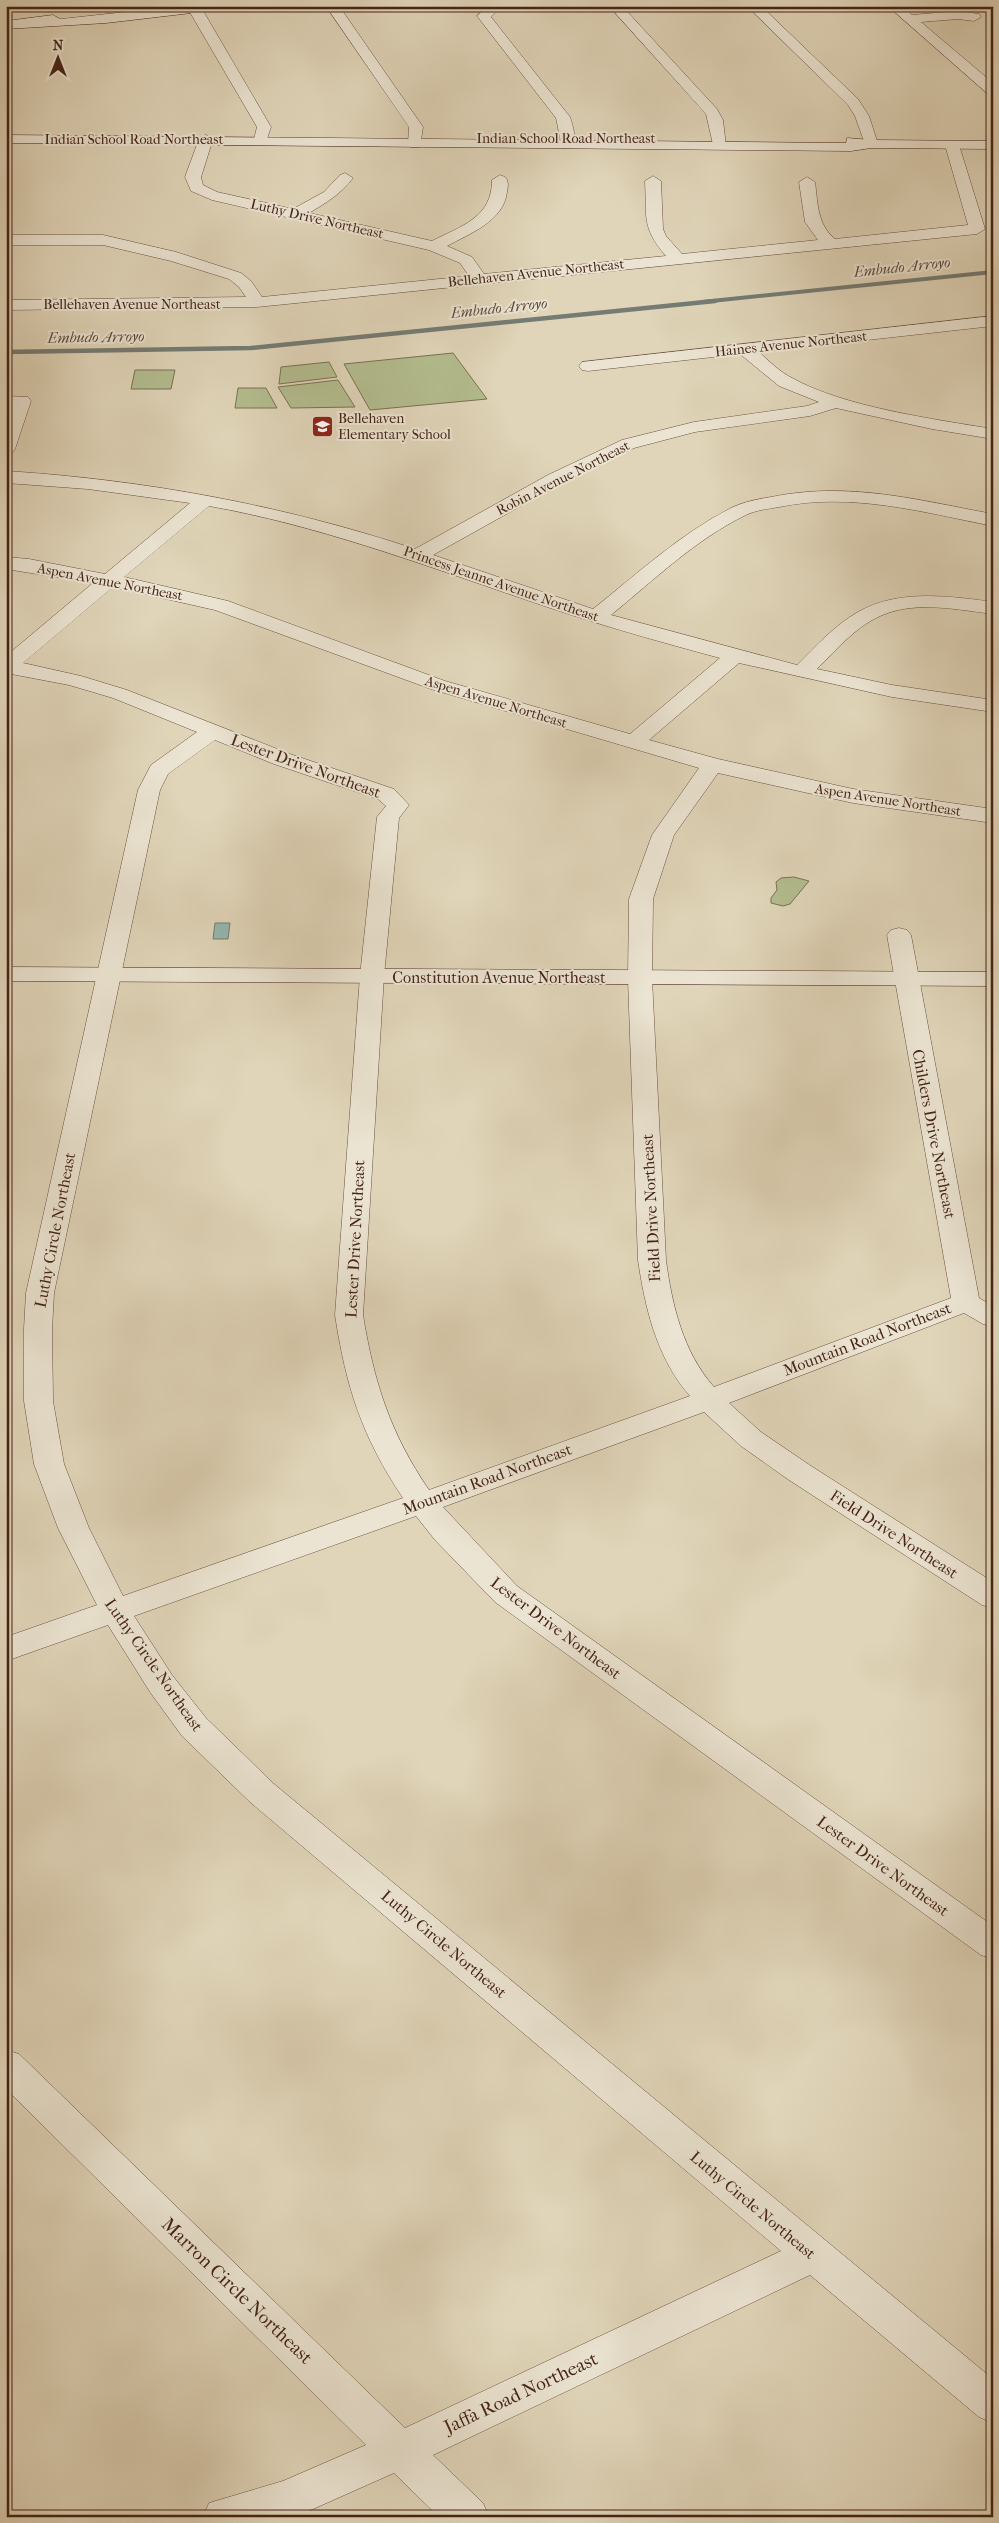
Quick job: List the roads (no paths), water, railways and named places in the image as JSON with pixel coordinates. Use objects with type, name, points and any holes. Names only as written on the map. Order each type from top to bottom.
[{"type":"street","points":[[6,25],[179,6]]},
{"type":"street","points":[[34,23],[50,24],[217,6]]},
{"type":"street","points":[[332,6],[416,127],[415,140]]},
{"type":"street","points":[[496,6],[484,16],[563,117],[566,126],[566,142]]},
{"type":"street","points":[[615,6],[712,112],[716,120],[719,143]]},
{"type":"street","points":[[753,6],[853,102],[862,116],[871,144]]},
{"type":"street","points":[[894,6],[993,91]]},
{"type":"street","points":[[197,8],[264,127],[261,139]]},
{"type":"street","points":[[908,18],[958,15],[974,17]]},
{"type":"street","name":"Indian School Road Northeast","points":[[6,138],[261,139],[276,143],[415,140],[719,143],[851,147],[871,144],[993,145]]},
{"type":"street","name":"Luthy Drive Northeast","points":[[206,139],[193,177],[196,188],[212,195],[434,246],[452,252],[466,260],[479,278]]},
{"type":"street","name":"Bellehaven Avenue Northeast","points":[[6,304],[257,302],[977,228],[952,145]]},
{"type":"street","points":[[296,214],[330,195],[345,178]]},
{"type":"street","points":[[434,246],[472,226],[491,212],[498,200],[500,180]]},
{"type":"street","points":[[653,181],[655,229],[659,238],[678,259]]},
{"type":"street","points":[[807,182],[814,222],[819,233],[831,243]]},
{"type":"street","points":[[6,240],[104,240],[168,255],[220,269],[236,276],[245,284],[257,302]]},
{"type":"street","name":"Haines Avenue Northeast","points":[[588,366],[993,321]]},
{"type":"street","points":[[744,349],[785,382],[835,402],[932,424],[993,434]]},
{"type":"street","points":[[6,449],[14,401]]},
{"type":"street","name":"Robin Avenue Northeast","points":[[417,556],[555,479],[628,444],[694,427],[810,412],[835,402]]},
{"type":"street","name":"Princess Jeanne Avenue Northeast","points":[[6,476],[77,482],[203,501],[302,521],[417,556],[596,617],[735,656],[802,672],[936,699],[993,706]]},
{"type":"street","points":[[596,617],[706,531],[741,510],[787,498],[842,495],[892,499],[993,520]]},
{"type":"street","points":[[7,666],[203,501]]},
{"type":"street","name":"Aspen Avenue Northeast","points":[[6,563],[110,580],[221,605],[429,682],[713,766],[853,796],[993,816]]},
{"type":"street","points":[[878,590],[894,605]]},
{"type":"street","points":[[802,672],[844,630],[866,615],[894,605],[932,602],[993,608]]},
{"type":"street","points":[[632,743],[735,656]]},
{"type":"street","name":"Lester Drive Northeast","points":[[7,666],[74,680],[120,694],[211,732],[386,794],[398,805],[388,817],[372,976],[348,1315],[353,1355],[363,1392],[394,1464],[422,1503],[461,1550],[506,1594],[993,1945]]},
{"type":"street","name":"Luthy Circle Northeast","points":[[211,732],[159,770],[149,790],[107,975],[40,1293],[36,1338],[37,1389],[43,1438],[59,1497],[113,1611],[195,1728],[262,1793],[529,2015],[812,2255],[993,2404]]},
{"type":"street","name":"Field Drive Northeast","points":[[713,766],[694,789],[663,835],[642,899],[640,978],[652,1260],[657,1296],[674,1348],[708,1400],[751,1439],[800,1473],[993,1597]]},
{"type":"street","name":"Childers Drive Northeast","points":[[899,935],[905,979],[966,1302]]},
{"type":"street","name":"Constitution Avenue Northeast","points":[[6,974],[993,979]]},
{"type":"street","points":[[966,1302],[993,1318]]},
{"type":"street","name":"Mountain Road Northeast","points":[[6,1649],[708,1400],[966,1302]]},
{"type":"street","name":"Marron Circle Northeast","points":[[6,2065],[468,2517]]},
{"type":"street","name":"Jaffa Road Northeast","points":[[224,2517],[286,2500],[401,2450],[812,2255]]},
{"type":"water","points":[[215,923],[230,923],[228,939],[213,939]]},
{"type":"waterway","name":"Embudo Arroyo","points":[[702,302],[993,272]]},
{"type":"waterway","name":"Embudo Arroyo","points":[[6,352],[251,348],[715,301]]},
{"type":"place","name":"Bellehaven Elementary School","points":[[322,426]]}]
